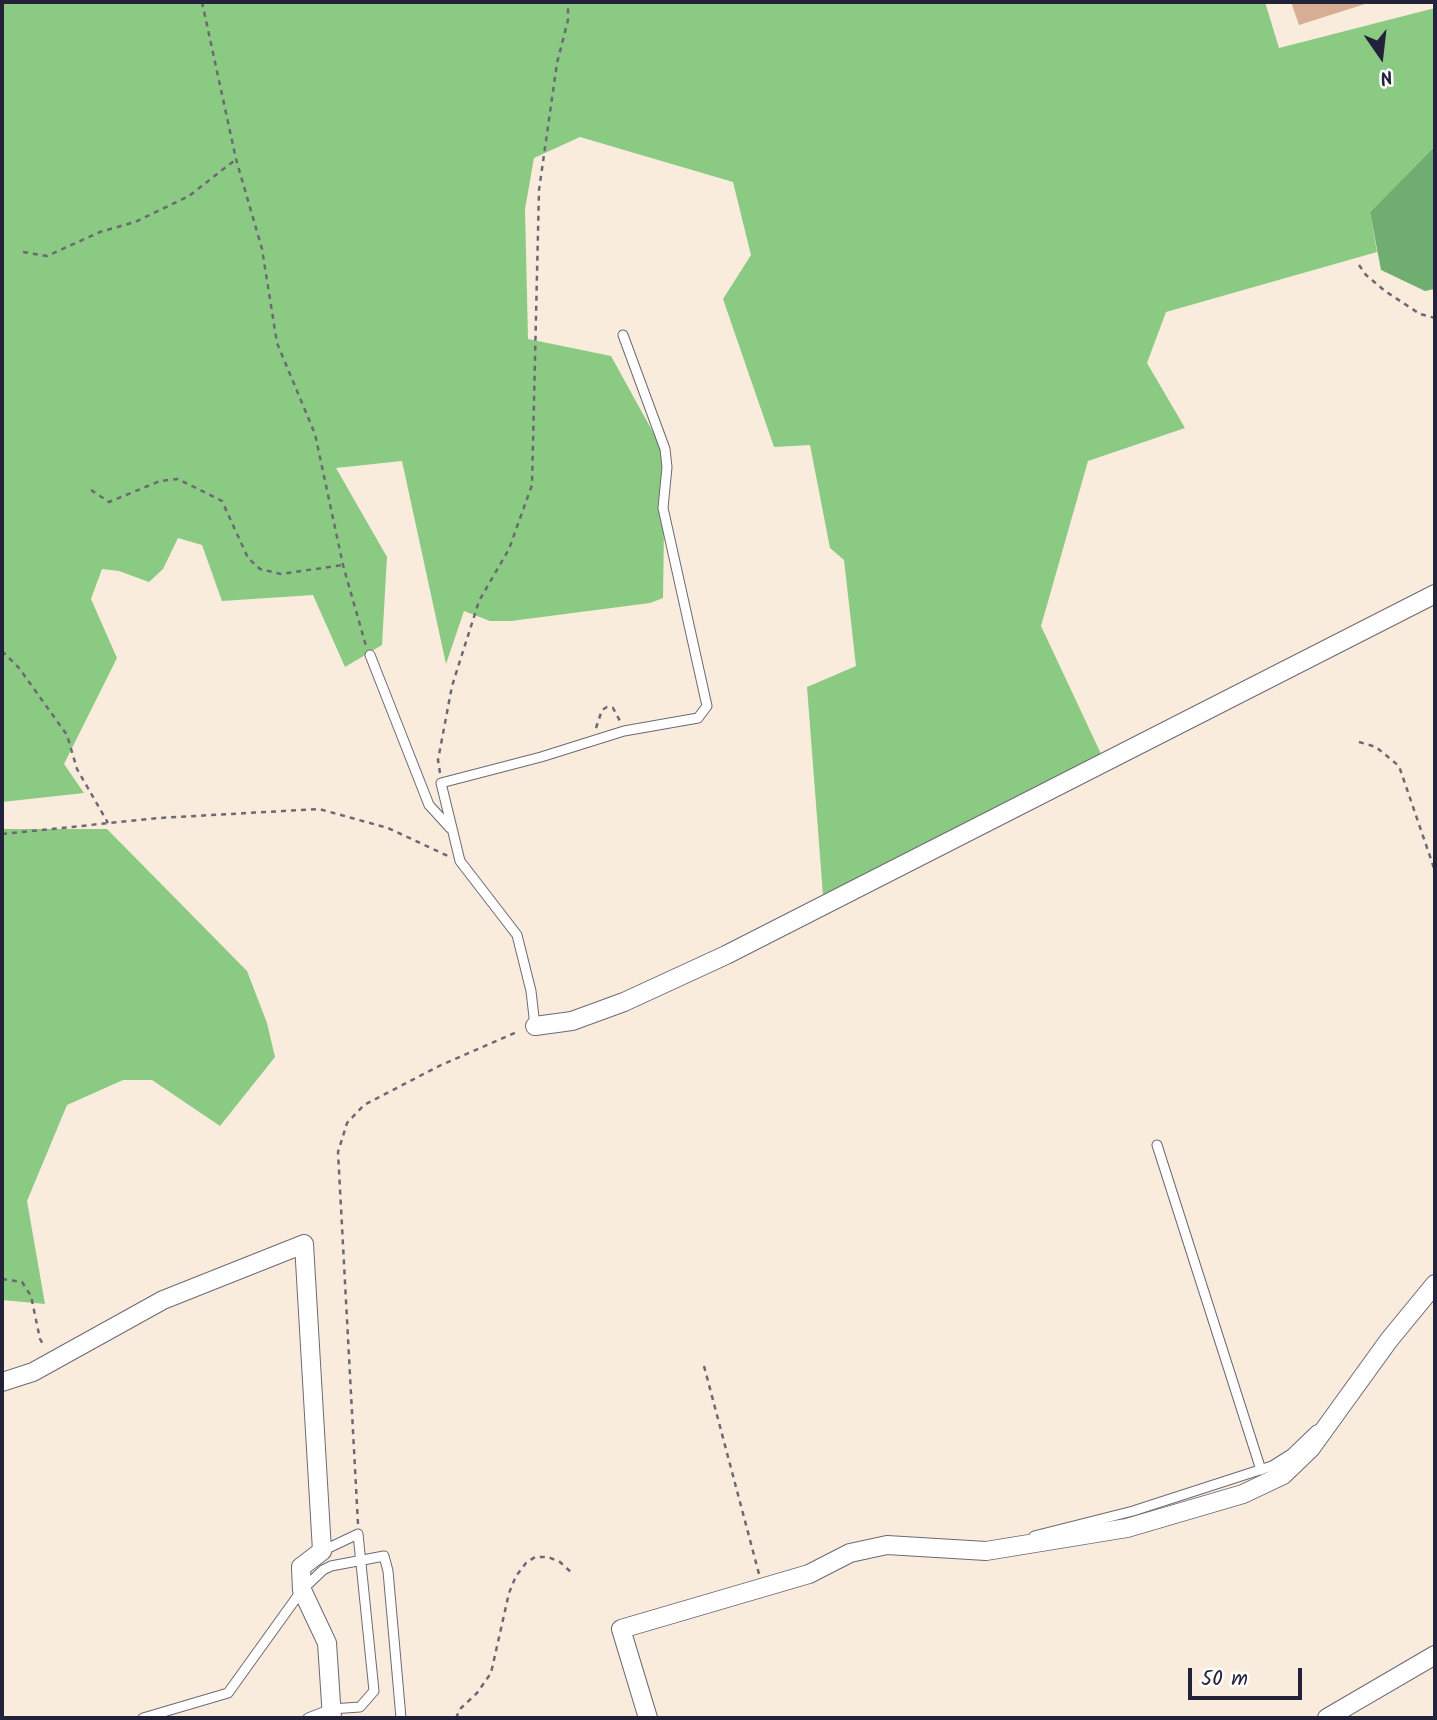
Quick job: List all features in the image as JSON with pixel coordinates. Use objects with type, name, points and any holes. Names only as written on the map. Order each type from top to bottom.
[{"type":"street","points":[[535,1026],[572,1020],[624,1002],[726,956],[1435,594]]},
{"type":"street","points":[[2,1382],[33,1372],[163,1300],[304,1244],[322,1551],[301,1567],[302,1590],[327,1643],[331,1714]]},
{"type":"street","points":[[649,1718],[621,1629],[809,1574],[850,1553],[887,1545],[986,1551],[1127,1528],[1243,1493],[1283,1475],[1311,1448],[1389,1340],[1435,1284]]},
{"type":"street","points":[[1327,1718],[1435,1655]]},
{"type":"lane","points":[[535,1026],[531,991],[517,935],[460,862],[441,783],[624,731],[698,718],[707,706],[663,508],[667,467],[665,449],[623,335]]},
{"type":"lane","points":[[370,655],[429,805],[451,829]]},
{"type":"lane","points":[[1157,1145],[1261,1470]]},
{"type":"lane","points":[[1008,1547],[1064,1527],[1133,1511],[1272,1466],[1291,1454],[1345,1402]]},
{"type":"lane","points":[[308,1718],[360,1707],[374,1691],[358,1534],[322,1551]]},
{"type":"lane","points":[[144,1718],[228,1693],[302,1590],[323,1570],[331,1566],[384,1556],[388,1571],[401,1718]]},
{"type":"path","points":[[202,2],[236,159],[262,249],[277,343],[315,433],[343,565],[370,655]]},
{"type":"path","points":[[441,783],[438,760],[452,686],[479,601],[509,549],[532,485],[539,190],[557,63],[568,20],[568,2]]},
{"type":"path","points":[[23,252],[47,256],[100,232],[135,222],[188,196],[236,159]]},
{"type":"path","points":[[1359,265],[1366,275],[1385,291],[1420,314],[1435,318]]},
{"type":"path","points":[[91,491],[109,502],[160,481],[178,479],[222,501],[247,558],[260,569],[281,574],[343,565]]},
{"type":"path","points":[[2,650],[19,668],[67,735],[77,769],[108,823]]},
{"type":"path","points":[[592,742],[603,710],[607,707],[614,708],[624,731]]},
{"type":"path","points":[[1359,742],[1376,747],[1399,765],[1435,871]]},
{"type":"path","points":[[2,834],[108,823],[319,809],[388,828],[460,862]]},
{"type":"path","points":[[358,1534],[338,1152],[347,1123],[364,1105],[441,1065],[535,1026]]},
{"type":"path","points":[[2,1279],[22,1282],[31,1296],[40,1339],[52,1361]]},
{"type":"path","points":[[704,1366],[763,1587]]},
{"type":"path","points":[[456,1718],[460,1709],[477,1693],[491,1673],[509,1593],[516,1576],[526,1563],[535,1557],[548,1557],[560,1562],[573,1574]]},
{"type":"green space","points":[[2,2],[1265,2],[1279,48],[1435,8],[1435,146],[1370,212],[1377,252],[1166,312],[1147,363],[1185,428],[1088,461],[1041,626],[1102,756],[823,895],[807,687],[856,666],[844,560],[830,548],[810,445],[774,447],[723,299],[751,255],[733,182],[580,137],[534,158],[525,209],[528,339],[611,356],[665,454],[663,598],[650,603],[511,621],[490,621],[464,611],[446,664],[402,461],[336,468],[387,557],[382,645],[345,667],[313,595],[222,601],[202,545],[178,538],[163,569],[149,582],[119,571],[102,569],[91,599],[117,658],[64,764],[84,793],[2,802]]},
{"type":"green space","points":[[1435,146],[1435,289],[1425,291],[1381,270],[1370,212]]},
{"type":"green space","points":[[2,829],[107,829],[247,971],[267,1023],[275,1057],[220,1126],[152,1080],[123,1080],[67,1105],[27,1201],[45,1304],[2,1300]]},
{"type":"building","points":[[1291,2],[1364,2],[1365,4],[1299,25]]}]
